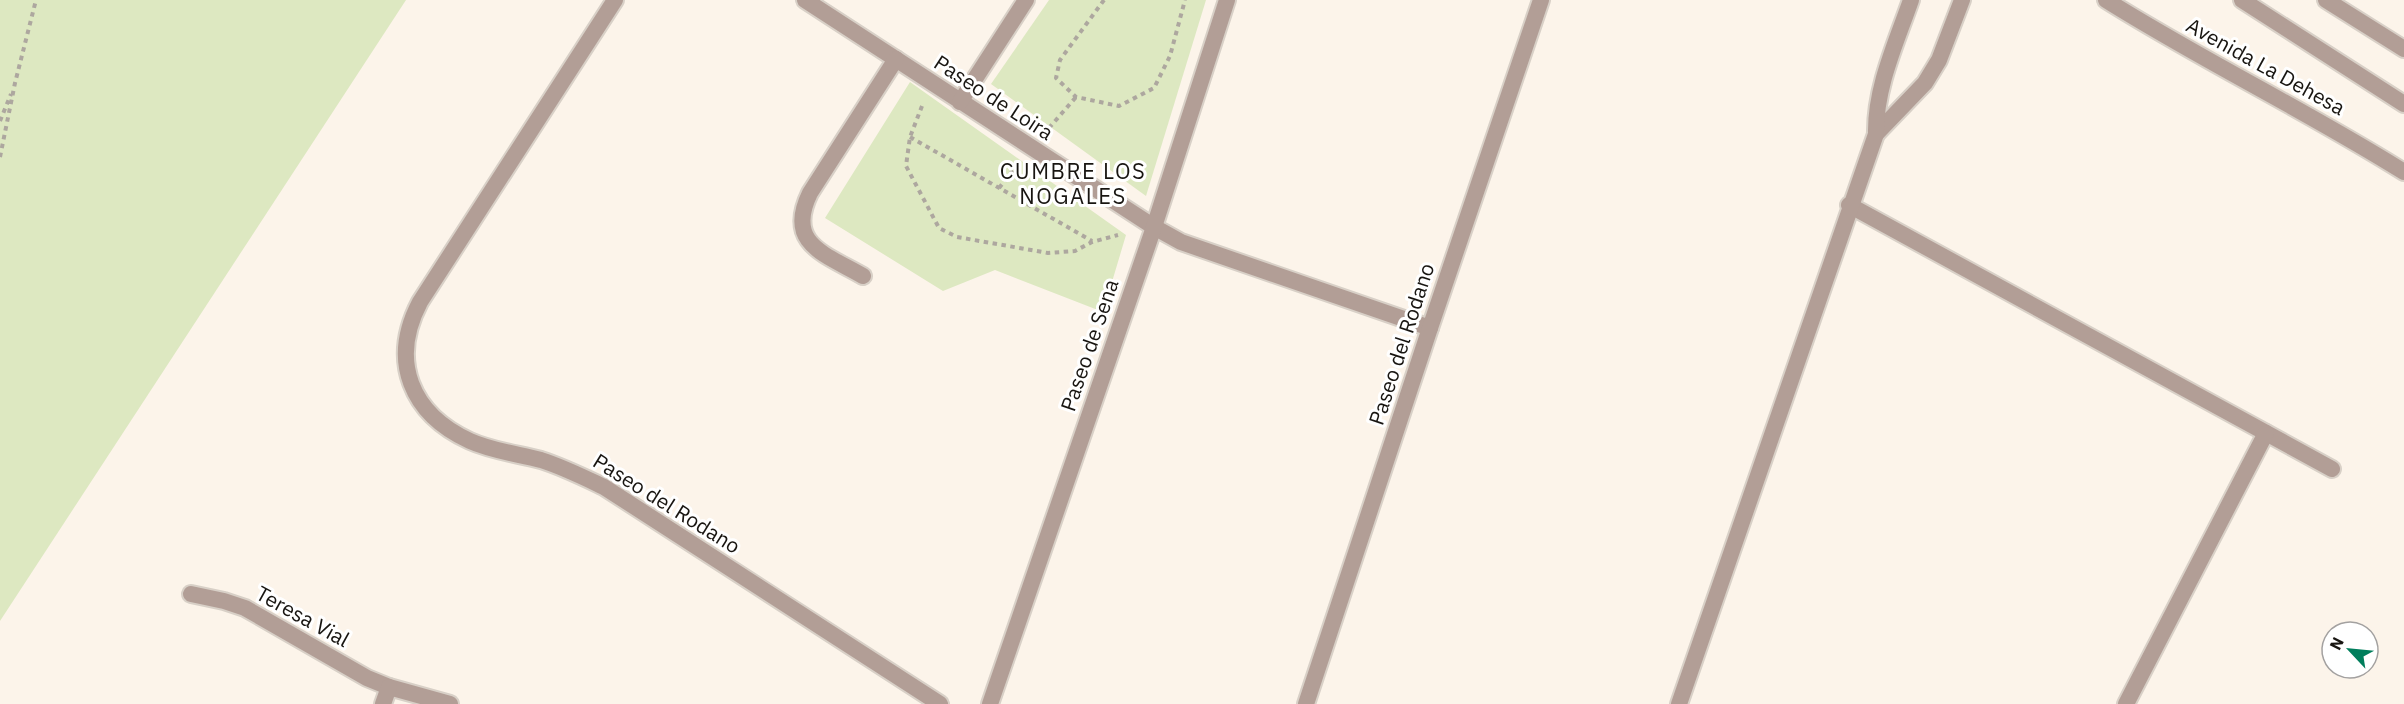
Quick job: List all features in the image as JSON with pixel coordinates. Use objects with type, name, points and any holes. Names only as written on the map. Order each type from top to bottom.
[{"type":"street","name":"Paseo del Rodano","points":[[615,0],[411,318],[405,354],[411,385],[418,399],[434,417],[452,431],[471,442],[543,461],[604,487],[940,704]]},
{"type":"street","name":"Paseo de Loira","points":[[805,0],[1154,227],[1181,242],[1213,255],[1430,328]]},
{"type":"street","points":[[960,102],[1026,0]]},
{"type":"street","name":"Paseo de Sena","points":[[990,704],[1154,227],[1227,0]]},
{"type":"street","name":"Paseo del Rodano","points":[[1306,704],[1541,0]]},
{"type":"street","points":[[1679,704],[1849,205],[1876,134],[1881,86],[1911,0]]},
{"type":"street","points":[[1876,134],[1925,83],[1939,60],[1962,0]]},
{"type":"street","name":"Avenida La Dehesa","points":[[2106,0],[2222,68],[2333,128],[2402,172]]},
{"type":"street","name":"Avenida La Dehesa","points":[[2242,0],[2404,104]]},
{"type":"street","points":[[2326,0],[2404,49]]},
{"type":"street","points":[[863,276],[810,242],[804,234],[802,214],[810,193],[896,59]]},
{"type":"street","points":[[1849,205],[2332,469]]},
{"type":"street","points":[[2126,704],[2266,433]]},
{"type":"street","name":"Teresa Vial","points":[[191,594],[216,598],[245,608],[346,667],[389,687],[450,704]]},
{"type":"street","points":[[383,704],[389,687]]},
{"type":"path","points":[[0,157],[15,82],[36,0]]},
{"type":"path","points":[[1104,0],[1059,60],[1056,78],[1076,97],[1119,106],[1154,88],[1170,56],[1185,0]]},
{"type":"path","points":[[0,121],[15,82]]},
{"type":"path","points":[[931,82],[910,137],[906,166],[939,228],[957,237],[1048,253],[1074,251],[1092,242],[1154,227]]},
{"type":"path","points":[[910,137],[1092,242]]},
{"type":"green space","points":[[0,0],[406,0],[0,621]]},
{"type":"green space","points":[[1049,0],[1206,0],[1146,196],[991,84]]},
{"type":"green space","points":[[910,82],[1126,235],[1103,312],[995,270],[943,291],[825,218]]},
{"type":"district","name":"CUMBRE LOS NOGALES","points":[[1073,182]]}]
